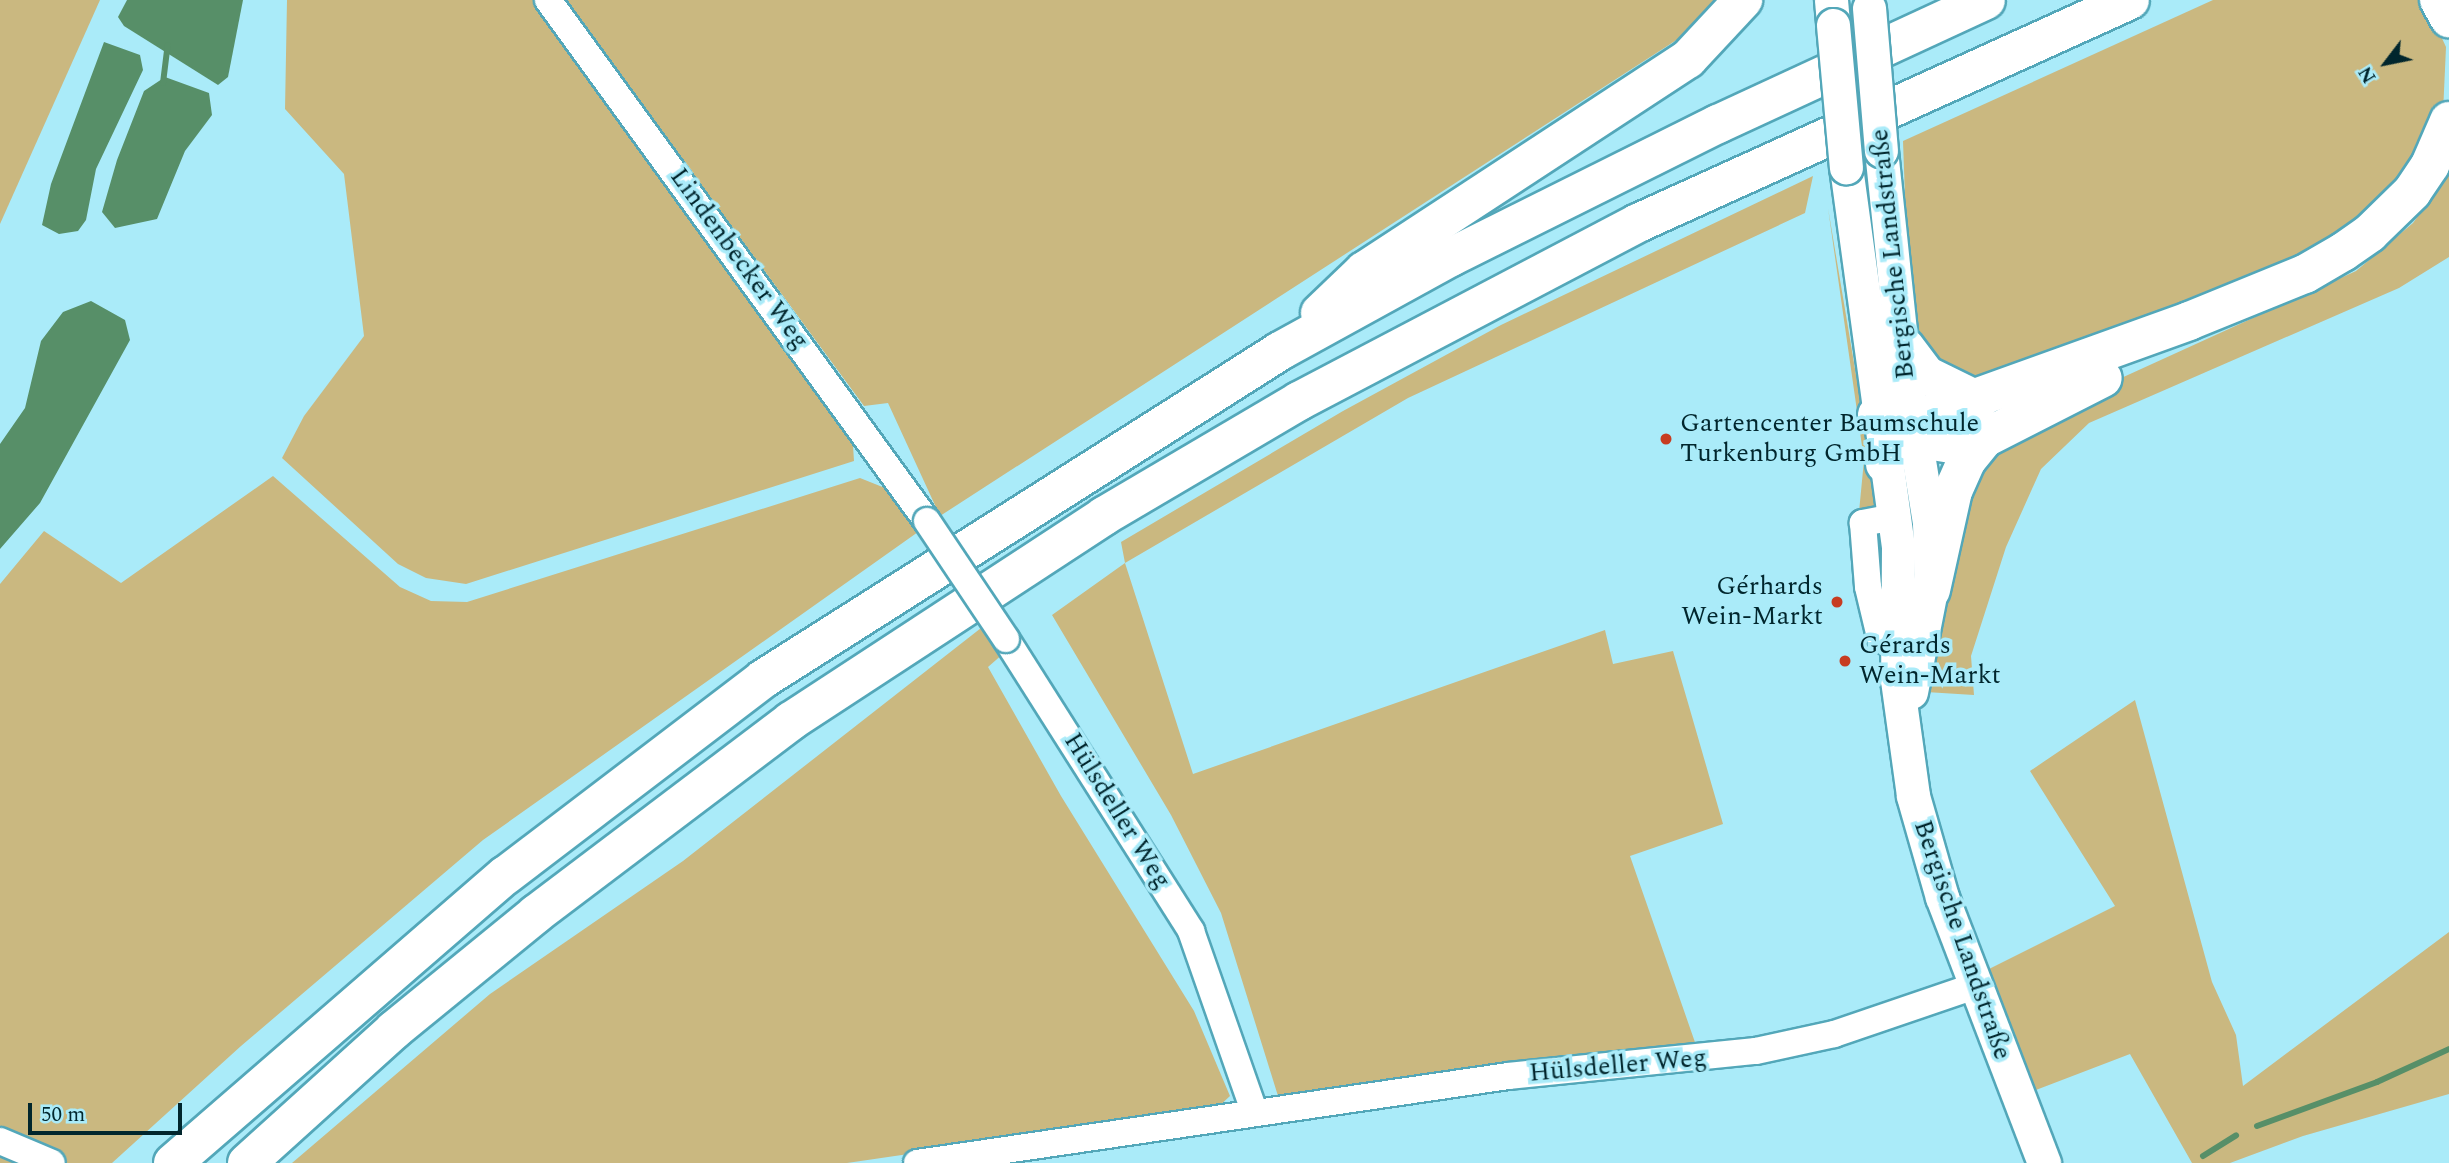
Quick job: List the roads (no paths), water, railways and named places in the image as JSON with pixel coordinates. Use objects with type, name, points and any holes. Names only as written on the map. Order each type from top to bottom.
[{"type":"highway","points":[[1280,351],[1364,271],[1688,59],[1744,0]]},
{"type":"highway","points":[[173,1163],[506,876],[763,679],[1280,351],[1451,257],[1718,124],[1986,0]]},
{"type":"highway","points":[[247,1163],[394,1030],[625,847],[791,721],[1104,516],[1299,401],[1638,223],[2130,0]]},
{"type":"highway","points":[[2439,0],[2449,18]]},
{"type":"highway","points":[[1899,436],[1979,401],[2258,294],[2343,252],[2371,233],[2412,192],[2430,165],[2449,121]]},
{"type":"highway","points":[[1899,436],[1951,444],[1985,438],[2105,377],[2353,263],[2411,213],[2449,153]]},
{"type":"highway","points":[[1905,347],[1926,375],[1979,401]]},
{"type":"highway","points":[[1931,579],[1953,491],[1967,460],[1985,438]]},
{"type":"main road","name":"Bergische Landstraße","points":[[1869,4],[1881,150],[1905,347],[1894,517],[1910,638],[1903,710],[1913,796],[1942,897],[2044,1163]]},
{"type":"main road","name":"Bergische Landstraße","points":[[1832,12],[1846,167],[1899,436],[1929,522],[1931,579],[1910,638]]},
{"type":"main road","points":[[1894,517],[1905,518],[1913,525],[1931,579]]},
{"type":"street","name":"Lindenbecker Weg","points":[[548,0],[927,521],[1006,639]]},
{"type":"street","name":"Hülsdeller Weg","points":[[1006,639],[1191,931],[1254,1111]]},
{"type":"street","name":"Hülsdeller Weg","points":[[917,1163],[1254,1111],[1573,1068],[1700,1060],[1756,1051],[1835,1034],[1975,986]]},
{"type":"street","points":[[0,1141],[52,1163]]},
{"type":"waterway","points":[[163,83],[168,45]]},
{"type":"waterway","points":[[2257,1126],[2377,1082],[2449,1049]]},
{"type":"waterway","points":[[2203,1156],[2236,1135]]},
{"type":"place","name":"Gartencenter Baumschule Turkenburg GmbH","points":[[1666,439]]},
{"type":"place","name":"Gérhards Wein-Markt","points":[[1837,602]]},
{"type":"place","name":"Gérards Wein-Markt","points":[[1845,661]]}]
